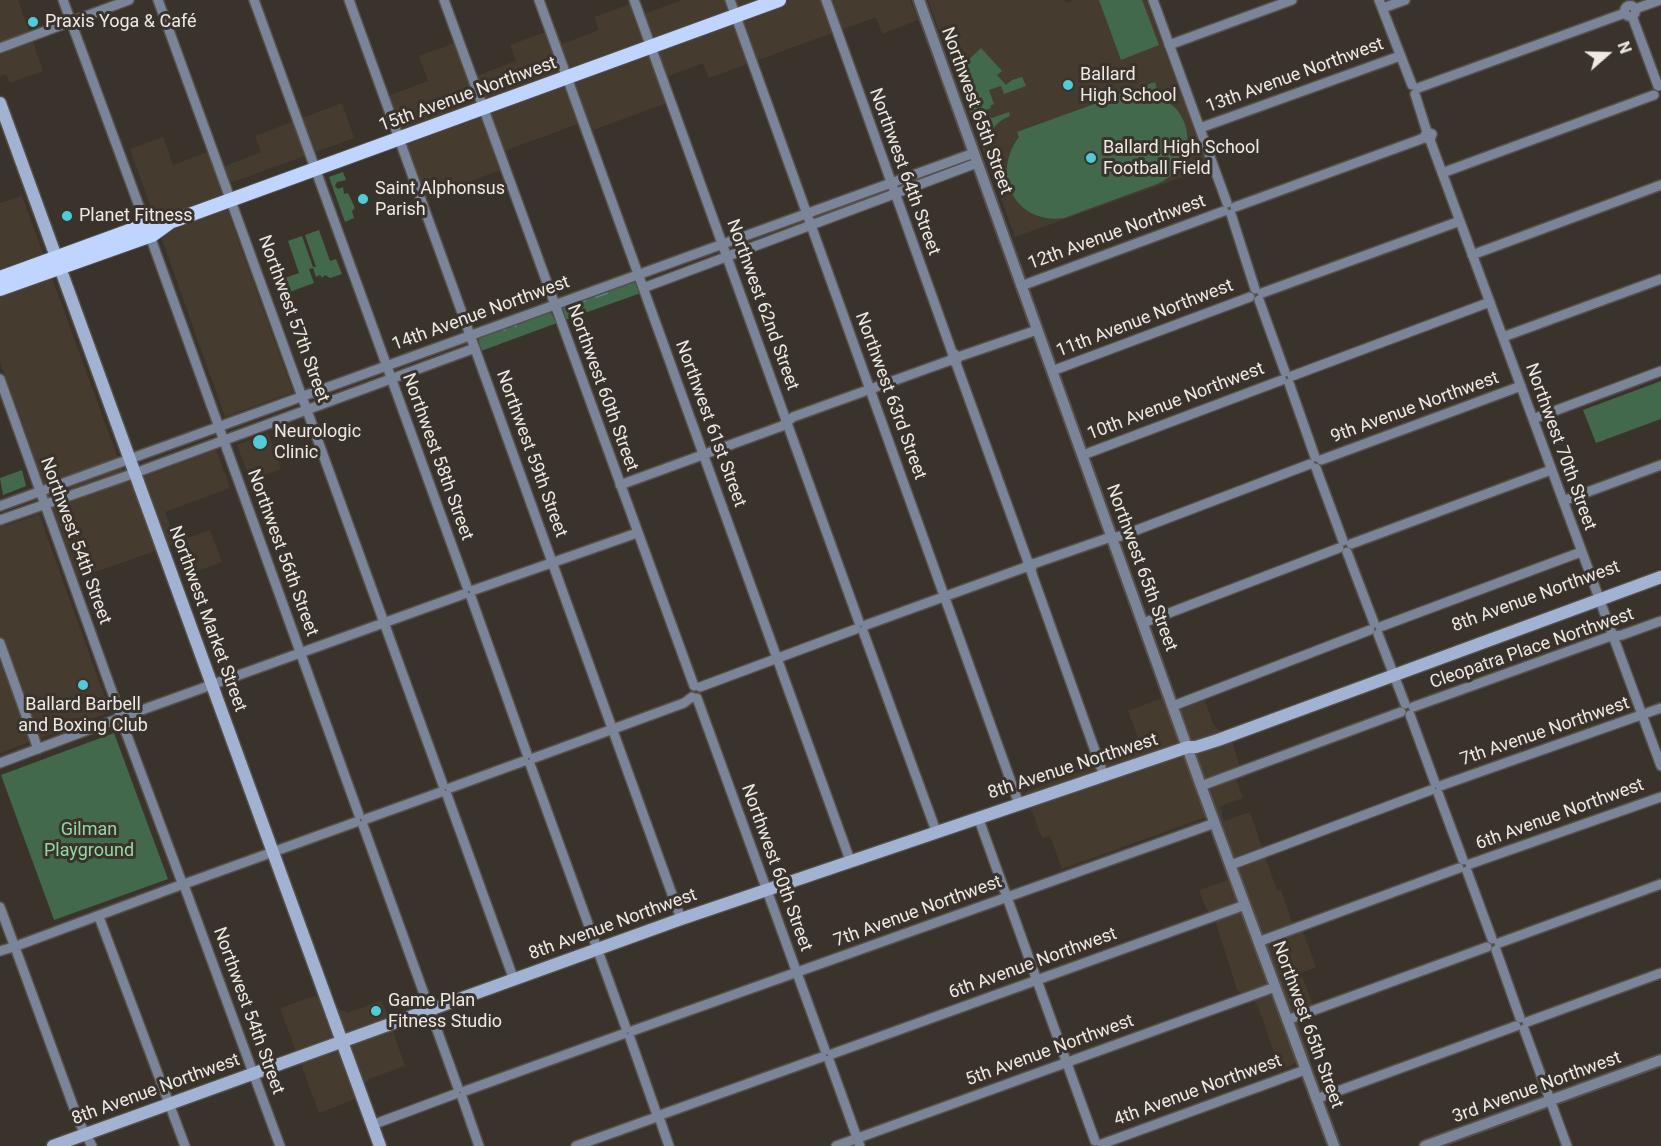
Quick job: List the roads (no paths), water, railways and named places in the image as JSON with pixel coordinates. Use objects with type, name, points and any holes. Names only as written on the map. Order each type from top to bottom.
[{"type":"main road","name":"15th Avenue Northwest","points":[[0,289],[58,263],[779,0]]},
{"type":"main road","name":"Northwest Market Street","points":[[0,103],[380,1146]]},
{"type":"main road","name":"15th Avenue Northwest","points":[[0,278],[58,263]]},
{"type":"main road","name":"8th Avenue Northwest","points":[[53,1146],[766,889],[1188,747],[1196,747],[1218,740],[1599,596],[1661,570]]},
{"type":"main road","name":"8th Avenue Northwest","points":[[1599,596],[1661,577]]},
{"type":"street","name":"Northwest 56th Street","points":[[63,0],[479,1146]]},
{"type":"street","points":[[0,48],[129,0]]},
{"type":"street","name":"Northwest 57th Street","points":[[158,0],[514,980]]},
{"type":"street","name":"Northwest 58th Street","points":[[254,0],[669,1146]]},
{"type":"street","name":"Northwest 59th Street","points":[[349,0],[681,919]]},
{"type":"street","name":"Northwest 60th Street","points":[[444,0],[637,533],[697,687]]},
{"type":"street","name":"Northwest 61st Street","points":[[539,0],[850,860]]},
{"type":"street","name":"Northwest 62nd Street","points":[[634,0],[936,831]]},
{"type":"street","name":"Northwest 63rd Street","points":[[730,0],[1019,804]]},
{"type":"street","name":"Northwest 64th Street","points":[[826,0],[1104,776]]},
{"type":"street","name":"Northwest 65th Street","points":[[919,0],[1201,786],[1334,1146]]},
{"type":"street","points":[[1153,0],[1229,209],[1256,295],[1287,377],[1345,546],[1567,1146]]},
{"type":"street","points":[[1169,45],[1292,0]]},
{"type":"street","points":[[1381,4],[1405,0]]},
{"type":"street","points":[[1415,89],[1629,8],[1660,0]]},
{"type":"street","name":"Northwest 70th Street","points":[[1381,4],[1415,89],[1427,137],[1661,766]]},
{"type":"street","points":[[1442,173],[1659,91],[1629,8]]},
{"type":"street","name":"13th Avenue Northwest","points":[[1200,128],[1400,56]]},
{"type":"street","name":"12th Avenue Northwest","points":[[1021,286],[1427,137]]},
{"type":"street","points":[[643,288],[894,195],[976,158]]},
{"type":"street","name":"14th Avenue Northwest","points":[[0,506],[891,184],[976,158]]},
{"type":"street","points":[[1472,255],[1661,185]]},
{"type":"street","name":"11th Avenue Northwest","points":[[1052,371],[1460,221]]},
{"type":"street","points":[[1503,337],[1661,279]]},
{"type":"street","name":"10th Avenue Northwest","points":[[1083,455],[1490,302]]},
{"type":"street","name":"11th Avenue Northwest","points":[[620,485],[782,426],[793,417],[1037,330]]},
{"type":"street","name":"14th Avenue Northwest","points":[[0,520],[224,441],[475,348]]},
{"type":"street","points":[[1533,419],[1661,371]]},
{"type":"street","name":"Northwest 54th Street","points":[[0,379],[121,718],[280,1146]]},
{"type":"street","name":"9th Avenue Northwest","points":[[697,687],[1113,538],[1521,386]]},
{"type":"street","points":[[1563,501],[1661,465]]},
{"type":"street","points":[[1143,623],[1551,470]]},
{"type":"street","points":[[0,763],[384,622],[637,533]]},
{"type":"street","points":[[1173,706],[1581,552]]},
{"type":"street","name":"Cleopatra Place Northwest","points":[[1201,786],[1613,636],[1661,621]]},
{"type":"street","points":[[0,643],[38,749]]},
{"type":"street","points":[[0,951],[613,730],[684,703],[701,693],[697,687]]},
{"type":"street","name":"Northwest 60th Street","points":[[694,697],[858,1142]]},
{"type":"street","name":"7th Avenue Northwest","points":[[1231,865],[1436,788],[1661,708]]},
{"type":"street","name":"6th Avenue Northwest","points":[[1258,942],[1661,796]]},
{"type":"street","points":[[978,817],[1098,1144]]},
{"type":"street","name":"7th Avenue Northwest","points":[[372,1125],[1215,823]]},
{"type":"street","points":[[1287,1020],[1661,884]]},
{"type":"street","name":"6th Avenue Northwest","points":[[576,1146],[1245,905]]},
{"type":"street","points":[[0,907],[79,1122],[92,1146]]},
{"type":"street","points":[[99,916],[185,1146]]},
{"type":"street","points":[[1316,1099],[1661,973]]},
{"type":"street","name":"5th Avenue Northwest","points":[[836,1146],[858,1142],[1067,1062],[1275,987]]},
{"type":"street","name":"3rd Avenue Northwest","points":[[1425,1146],[1661,1060]]},
{"type":"street","name":"4th Avenue Northwest","points":[[1098,1144],[1305,1070]]},
{"type":"waterway","points":[[596,297],[607,293]]},
{"type":"place","name":"Praxis Yoga & Café","points":[[33,22]]},
{"type":"place","name":"Ballard High School","points":[[1068,85]]},
{"type":"place","name":"Ballard High School Football Field","points":[[1091,158]]},
{"type":"place","name":"Saint Alphonsus Parish","points":[[363,199]]},
{"type":"place","name":"Planet Fitness","points":[[67,216]]},
{"type":"place","name":"Neurologic Clinic","points":[[260,442]]},
{"type":"place","name":"Ballard Barbell and Boxing Club","points":[[83,685]]},
{"type":"place","name":"Game Plan Fitness Studio","points":[[376,1011]]},
{"type":"park label","name":"Gilman Playground","points":[[89,840]]}]
